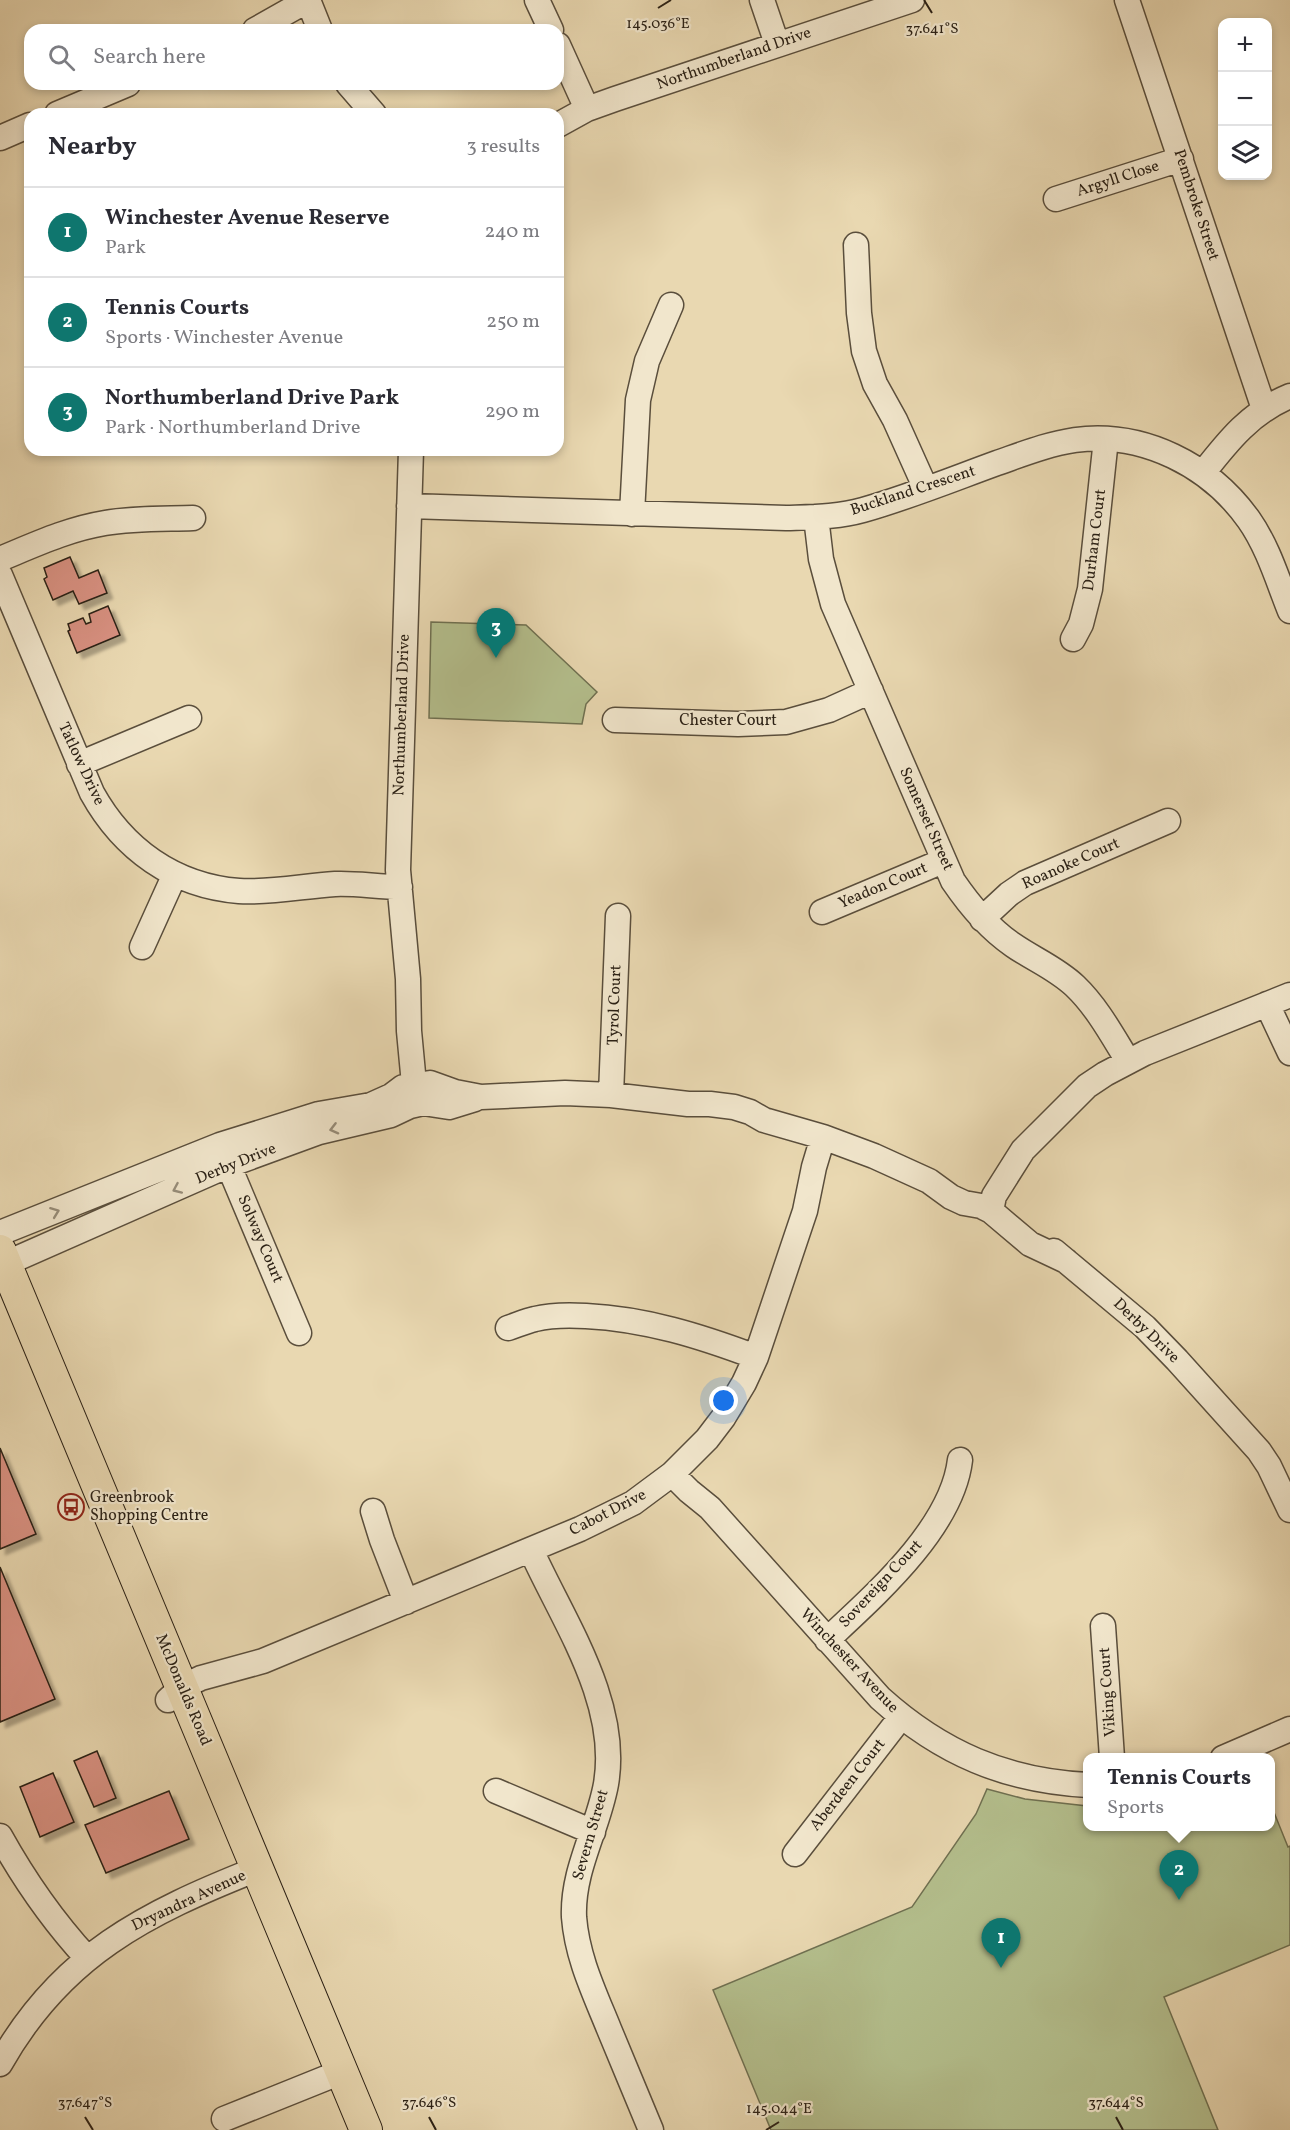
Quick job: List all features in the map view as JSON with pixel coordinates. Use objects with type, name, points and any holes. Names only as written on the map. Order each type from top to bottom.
[{"type":"main road","name":"McDonalds Road","points":[[2,1260],[249,1872],[335,2074],[366,2130]]},
{"type":"main road","name":"McDonalds Road","points":[[0,1296],[179,1695]]},
{"type":"main road","name":"McDonalds Road","points":[[335,2074],[351,2130]]},
{"type":"street","points":[[537,0],[548,24]]},
{"type":"street","points":[[762,0],[777,44]]},
{"type":"street","name":"Northumberland Drive","points":[[564,122],[587,109],[912,0]]},
{"type":"street","name":"Pembroke Street","points":[[1127,0],[1264,409]]},
{"type":"street","points":[[273,24],[313,11]]},
{"type":"street","points":[[277,24],[313,11]]},
{"type":"street","points":[[564,58],[587,109]]},
{"type":"street","points":[[71,108],[114,90]]},
{"type":"street","points":[[353,90],[369,108]]},
{"type":"street","points":[[0,138],[24,128]]},
{"type":"street","name":"Argyll Close","points":[[1056,199],[1181,159]]},
{"type":"street","points":[[856,245],[859,313],[864,351],[875,384],[896,420],[926,489]]},
{"type":"street","points":[[632,514],[638,400],[647,361],[671,306]]},
{"type":"street","points":[[1203,473],[1244,425],[1264,409],[1290,396]]},
{"type":"street","name":"Durham Court","points":[[1073,639],[1081,624],[1090,589],[1106,439]]},
{"type":"street","name":"Buckland Crescent","points":[[409,506],[632,514],[816,517],[861,510],[1038,448],[1076,440],[1126,441],[1167,453],[1187,462],[1222,489],[1249,520],[1268,556],[1290,611]]},
{"type":"street","name":"Northumberland Drive","points":[[411,456],[399,879],[408,979],[409,1031],[420,1090]]},
{"type":"street","name":"Somerset Street","points":[[816,517],[826,584],[944,861],[963,896],[982,919],[1012,945],[1055,970],[1074,985],[1103,1020],[1128,1061]]},
{"type":"street","points":[[0,559],[51,538],[104,523],[193,518]]},
{"type":"street","name":"Tatlow Drive","points":[[0,575],[79,764],[100,807],[123,838],[154,863],[199,884],[240,891],[399,879]]},
{"type":"street","name":"Chester Court","points":[[615,720],[738,724],[786,722],[829,710],[871,691]]},
{"type":"street","points":[[79,764],[189,718]]},
{"type":"street","name":"Roanoke Court","points":[[982,919],[1009,894],[1025,883],[1168,821]]},
{"type":"street","name":"Yeadon Court","points":[[822,912],[944,861]]},
{"type":"street","points":[[141,947],[175,874]]},
{"type":"street","name":"Tyrol Court","points":[[611,1095],[618,915]]},
{"type":"street","points":[[420,1090],[430,1083],[454,1092],[481,1097],[565,1093],[611,1095],[689,1105],[747,1121],[764,1120],[828,1139],[874,1156],[929,1181],[951,1197],[964,1203],[981,1206],[996,1203],[1019,1180],[1048,1124],[1087,1086],[1128,1061],[1290,995]]},
{"type":"street","points":[[1267,1004],[1290,1053]]},
{"type":"street","name":"Derby Drive","points":[[0,1233],[225,1155],[391,1115],[410,1106],[420,1090]]},
{"type":"street","name":"Cabot Drive","points":[[179,1695],[201,1678],[263,1661],[406,1602],[618,1511],[652,1491],[707,1439],[744,1383],[756,1358],[805,1211],[814,1167],[828,1139]]},
{"type":"street","name":"Derby Drive","points":[[2,1260],[225,1155]]},
{"type":"street","name":"Solway Court","points":[[225,1155],[299,1333]]},
{"type":"street","name":"Derby Drive","points":[[996,1203],[1145,1327],[1219,1407],[1256,1465],[1287,1498]]},
{"type":"street","points":[[508,1328],[535,1319],[554,1316],[606,1317],[638,1321],[677,1330],[756,1358]]},
{"type":"street","name":"Sovereign Court","points":[[827,1640],[895,1574],[933,1526],[954,1489],[960,1460]]},
{"type":"street","name":"Winchester Avenue","points":[[676,1470],[696,1485],[710,1508],[880,1698],[901,1717],[938,1742],[985,1765],[1013,1775],[1041,1781],[1083,1785]]},
{"type":"street","points":[[374,1511],[382,1540],[406,1602]]},
{"type":"street","name":"Severn Street","points":[[536,1548],[554,1582],[560,1606],[594,1687],[607,1734],[606,1782],[578,1876],[575,1896],[574,1916],[580,1957],[651,2130]]},
{"type":"street","name":"Viking Court","points":[[1104,1626],[1112,1753]]},
{"type":"street","name":"Aberdeen Court","points":[[795,1854],[901,1717]]},
{"type":"street","points":[[1235,1753],[1290,1730]]},
{"type":"street","points":[[496,1791],[592,1832]]},
{"type":"street","points":[[0,1836],[27,1884],[87,1958]]},
{"type":"street","name":"Dryandra Avenue","points":[[0,2064],[38,2006],[87,1958],[113,1938],[160,1911],[249,1872]]},
{"type":"street","points":[[224,2119],[335,2074]]},
{"type":"green space","points":[[431,622],[526,625],[597,692],[586,704],[582,724],[429,718]]},
{"type":"green space","points":[[987,1789],[1025,1799],[1083,1806],[1083,1831],[1275,1831],[1275,1815],[1288,1847],[1290,1846],[1290,1945],[1164,1997],[1218,2130],[771,2130],[713,1990],[912,1907],[976,1814]]},
{"type":"building","points":[[70,557],[79,578],[98,570],[107,593],[79,604],[73,591],[53,600],[44,579],[47,577],[44,568]]},
{"type":"building","points":[[108,606],[120,635],[77,653],[68,631],[70,630],[68,624],[83,618],[86,624],[91,622],[89,614]]},
{"type":"building","points":[[0,1448],[36,1534],[0,1549]]},
{"type":"building","points":[[0,1567],[55,1699],[0,1722]]},
{"type":"building","points":[[97,1751],[116,1798],[94,1807],[74,1761]]},
{"type":"building","points":[[53,1773],[74,1822],[40,1837],[20,1787]]},
{"type":"building","points":[[169,1791],[189,1839],[106,1873],[85,1825]]},
{"type":"place","name":"Northumberland Drive Park","points":[[496,658]]},
{"type":"place","name":"Greenbrook Shopping Centre","points":[[71,1507]]},
{"type":"place","name":"Tennis Courts","points":[[1179,1900]]},
{"type":"place","name":"Winchester Avenue Reserve","points":[[1001,1968]]}]
